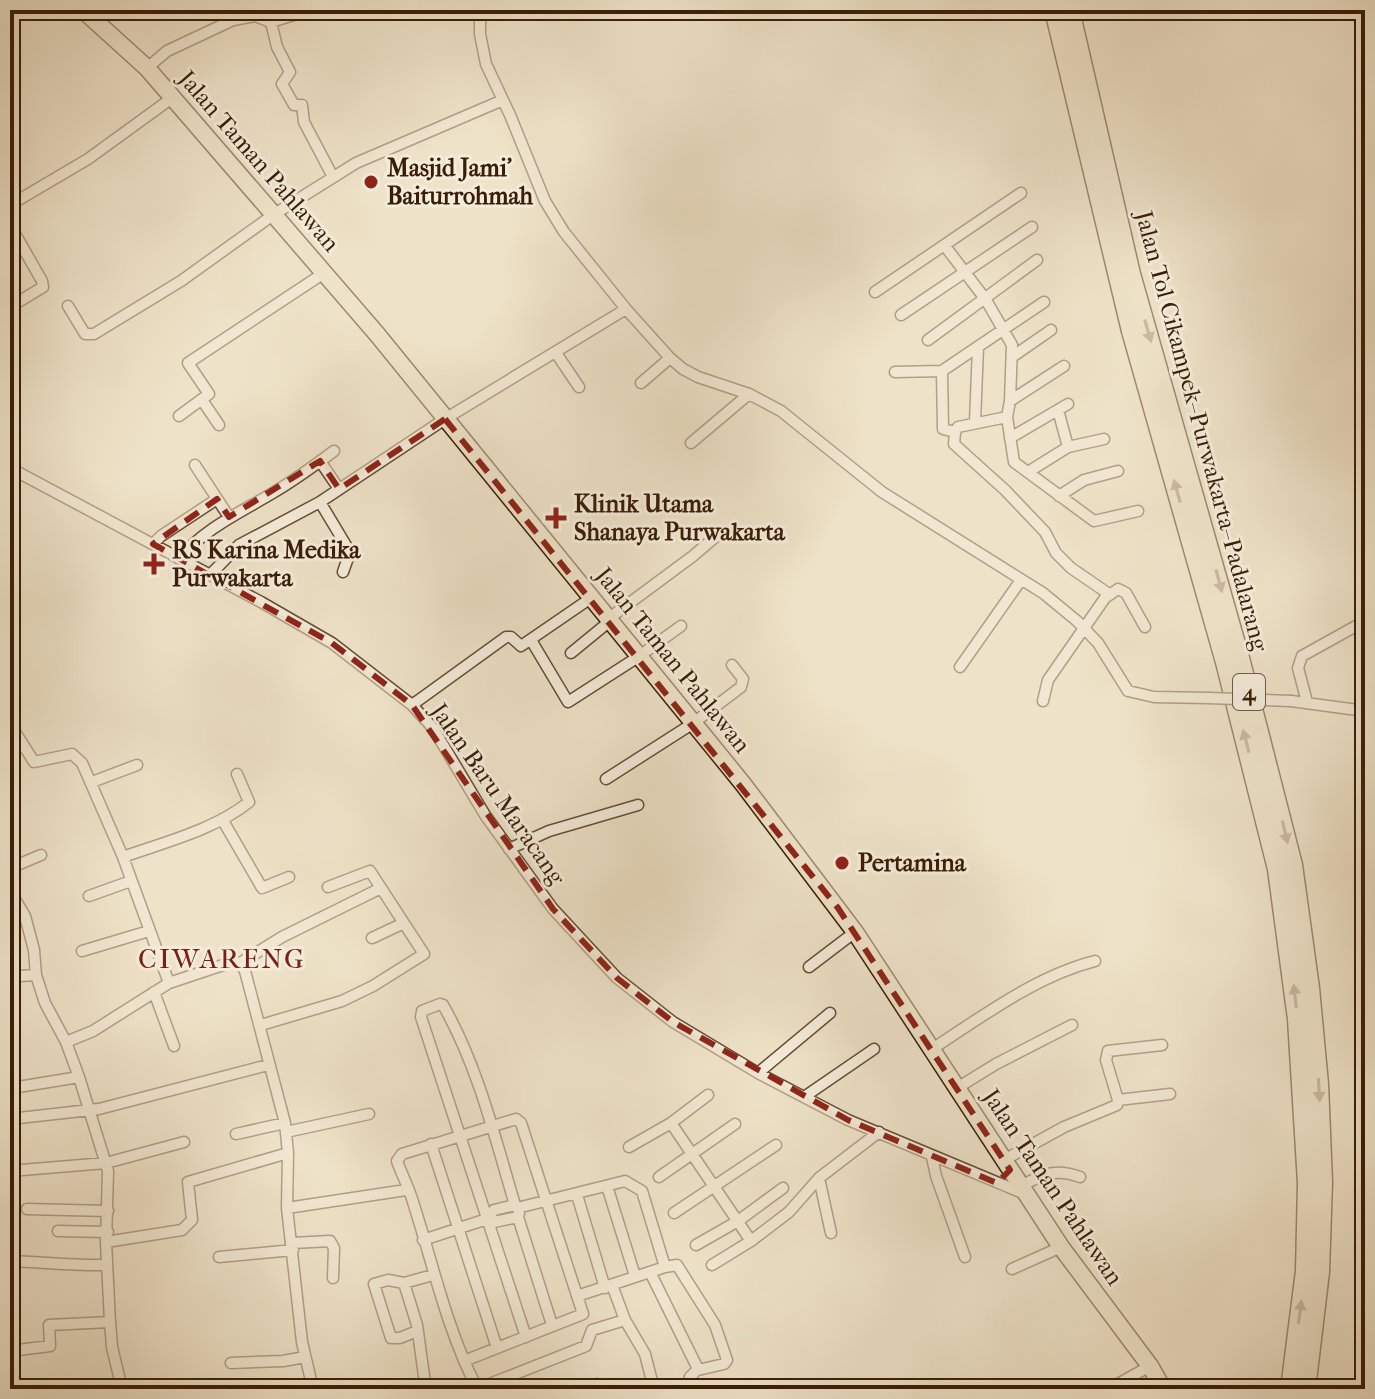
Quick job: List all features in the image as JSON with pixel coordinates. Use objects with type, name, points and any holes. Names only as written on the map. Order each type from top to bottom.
[{"type":"highway","name":"Jalan Tol Cikampek–Purwakarta–Padalarang","points":[[1054,10],[1117,277],[1225,662],[1263,809],[1284,911],[1303,1085],[1307,1183],[1305,1271],[1290,1389]]},
{"type":"highway","name":"Jalan Tol Cikampek–Purwakarta–Padalarang","points":[[1070,10],[1131,274],[1227,612],[1293,865],[1310,988],[1319,1084],[1323,1182],[1320,1272],[1306,1389]]},
{"type":"main road","name":"Jalan Taman Pahlawan","points":[[83,10],[147,68],[324,273],[743,784],[855,932],[1061,1247],[1150,1366],[1163,1389]]},
{"type":"street","points":[[271,22],[286,13],[310,10]]},
{"type":"street","points":[[480,10],[486,64],[556,221],[626,309],[683,369],[749,394],[789,416],[894,500],[1066,611],[1108,655],[1128,691],[1154,697],[1307,702],[1365,711]]},
{"type":"street","points":[[147,68],[167,51],[233,20],[255,16],[271,22]]},
{"type":"street","points":[[271,22],[277,47],[290,72],[282,84],[294,105],[302,105],[304,122],[333,177]]},
{"type":"street","points":[[10,205],[88,159],[172,98]]},
{"type":"street","points":[[68,306],[85,334],[94,334],[181,281],[273,215],[333,177],[379,152],[503,100]]},
{"type":"street","points":[[875,292],[1021,193]]},
{"type":"street","points":[[10,225],[43,287],[10,307]]},
{"type":"street","points":[[901,315],[1032,227]]},
{"type":"street","points":[[945,246],[986,300],[1012,345],[1007,417],[1014,462],[1094,521],[1138,511]]},
{"type":"street","points":[[928,340],[1037,260]]},
{"type":"street","points":[[179,416],[208,392],[188,363],[324,273]]},
{"type":"street","points":[[895,372],[942,371],[1044,302]]},
{"type":"street","points":[[210,575],[239,545],[320,502],[445,419],[626,309]]},
{"type":"street","points":[[1012,357],[1051,330]]},
{"type":"street","points":[[975,422],[978,347]]},
{"type":"street","points":[[556,353],[579,387]]},
{"type":"street","points":[[641,383],[670,358]]},
{"type":"street","points":[[1010,401],[1064,366]]},
{"type":"street","points":[[942,371],[943,429],[955,432]]},
{"type":"street","points":[[691,443],[749,394]]},
{"type":"street","points":[[202,400],[219,425]]},
{"type":"street","points":[[1010,438],[1063,407],[1068,447]]},
{"type":"street","points":[[1007,417],[958,427],[953,441],[956,448],[1005,490],[1045,532],[1056,553],[1084,579],[1109,594]]},
{"type":"street","points":[[1028,472],[1068,447],[1104,439]]},
{"type":"street","points":[[179,559],[193,544],[229,517],[278,490],[334,451]]},
{"type":"street","points":[[320,461],[339,489]]},
{"type":"street","points":[[195,465],[229,517]]},
{"type":"street","name":"Jalan Baru Maracang","points":[[10,468],[342,649],[412,705],[433,728],[485,815],[553,909],[617,978],[673,1022],[804,1097],[932,1157],[997,1183],[1024,1190]]},
{"type":"street","points":[[1059,496],[1084,480],[1118,471]]},
{"type":"street","points":[[153,544],[217,499]]},
{"type":"street","points":[[320,502],[350,552],[343,572]]},
{"type":"street","points":[[571,653],[721,532]]},
{"type":"street","points":[[960,667],[1021,580]]},
{"type":"street","points":[[1043,701],[1048,680],[1109,594],[1118,589],[1126,593],[1145,627]]},
{"type":"street","points":[[412,705],[506,637],[511,637],[519,646],[591,598]]},
{"type":"street","points":[[1307,702],[1298,668],[1302,656],[1365,621]]},
{"type":"street","points":[[531,640],[568,702],[681,626]]},
{"type":"street","points":[[606,779],[692,724],[741,687],[743,679],[732,665]]},
{"type":"street","points":[[10,724],[33,761],[72,754],[82,763],[123,857],[169,983]]},
{"type":"street","points":[[92,782],[137,765]]},
{"type":"street","points":[[123,857],[222,819],[249,802],[237,774]]},
{"type":"street","points":[[509,849],[549,831],[638,805]]},
{"type":"street","points":[[222,819],[262,888],[289,877]]},
{"type":"street","points":[[10,868],[41,855]]},
{"type":"street","points":[[261,1025],[342,1001],[419,959],[424,953],[368,871],[328,887]]},
{"type":"street","points":[[89,896],[131,881]]},
{"type":"street","points":[[66,1042],[93,1031],[169,983],[232,962],[240,963],[282,937],[381,888]]},
{"type":"street","points":[[10,891],[25,916],[37,965],[36,975],[45,1003],[66,1042],[108,1171],[110,1322],[112,1347],[122,1389]]},
{"type":"street","points":[[372,938],[404,923]]},
{"type":"street","points":[[82,951],[149,931]]},
{"type":"street","points":[[809,967],[855,932]]},
{"type":"street","points":[[932,1049],[1037,984],[1068,969],[1095,961]]},
{"type":"street","points":[[240,963],[261,1025],[268,1065],[286,1128],[287,1208],[305,1357],[313,1389]]},
{"type":"street","points":[[10,982],[20,976],[36,975]]},
{"type":"street","points":[[154,992],[174,1046]]},
{"type":"street","points":[[526,1337],[421,1015],[422,1011],[440,1004],[459,1036],[491,1127],[552,1325]]},
{"type":"street","points":[[758,1073],[830,1013]]},
{"type":"street","points":[[957,1088],[1072,1025]]},
{"type":"street","points":[[997,1183],[1007,1165],[1074,1122],[1117,1105],[1106,1053],[1162,1045]]},
{"type":"street","points":[[804,1097],[874,1049]]},
{"type":"street","points":[[10,1119],[121,1104],[268,1065]]},
{"type":"street","points":[[18,1087],[79,1077]]},
{"type":"street","points":[[1118,1100],[1170,1094]]},
{"type":"street","points":[[629,1147],[671,1123],[708,1095]]},
{"type":"street","points":[[236,1134],[369,1114]]},
{"type":"street","points":[[464,1361],[582,1315],[521,1123],[516,1119],[398,1157],[433,1275],[464,1361],[476,1386],[482,1387],[586,1346],[592,1330],[625,1320]]},
{"type":"street","points":[[671,1123],[751,1241]]},
{"type":"street","points":[[659,1177],[735,1124]]},
{"type":"street","points":[[712,1265],[789,1212],[819,1178],[879,1132]]},
{"type":"street","points":[[10,1171],[106,1163],[184,1142]]},
{"type":"street","points":[[431,1144],[497,1348]]},
{"type":"street","points":[[674,1213],[776,1145]]},
{"type":"street","points":[[58,1231],[107,1237],[182,1230],[192,1220],[188,1182],[288,1153]]},
{"type":"street","points":[[932,1157],[965,1257]]},
{"type":"street","points":[[1024,1190],[1043,1174],[1056,1171],[1080,1177]]},
{"type":"street","points":[[819,1178],[831,1233]]},
{"type":"street","points":[[489,1218],[499,1222],[517,1210],[625,1181],[642,1191],[665,1267]]},
{"type":"street","points":[[607,1186],[635,1276]]},
{"type":"street","points":[[696,1245],[738,1221],[783,1188]]},
{"type":"street","points":[[287,1208],[406,1190]]},
{"type":"street","points":[[577,1195],[608,1286],[647,1360],[654,1389]]},
{"type":"street","points":[[27,1209],[108,1211]]},
{"type":"street","points":[[423,1240],[489,1218]]},
{"type":"street","points":[[219,1257],[330,1241],[334,1248],[333,1278]]},
{"type":"street","points":[[1012,1269],[1061,1247]]},
{"type":"street","points":[[10,1261],[107,1265]]},
{"type":"street","points":[[577,1296],[665,1267],[680,1267],[718,1332],[726,1362],[698,1370],[690,1377],[694,1389]]},
{"type":"street","points":[[650,1272],[698,1370]]},
{"type":"street","points":[[417,1331],[391,1338],[374,1286],[388,1280],[404,1283],[433,1275]]},
{"type":"street","points":[[404,1283],[424,1364],[425,1383]]},
{"type":"street","points":[[10,1351],[50,1346],[49,1325],[110,1322]]},
{"type":"street","points":[[231,1363],[305,1357]]},
{"type":"street","points":[[1109,1389],[1150,1366]]},
{"type":"highlighted area","points":[[445,419],[838,908],[1010,1170],[997,1183],[848,1120],[673,1022],[617,978],[553,909],[412,705],[332,643],[153,544],[217,499],[229,517],[320,461],[339,489]]},
{"type":"place","name":"Masjid Jami' Baiturrohmah","points":[[371,182]]},
{"type":"place","name":"Klinik Utama Shanaya Purwakarta","points":[[556,518]]},
{"type":"place","name":"RS Karina Medika Purwakarta","points":[[154,564]]},
{"type":"place","name":"Pertamina","points":[[842,863]]},
{"type":"district","name":"CIWARENG","points":[[222,958]]}]
